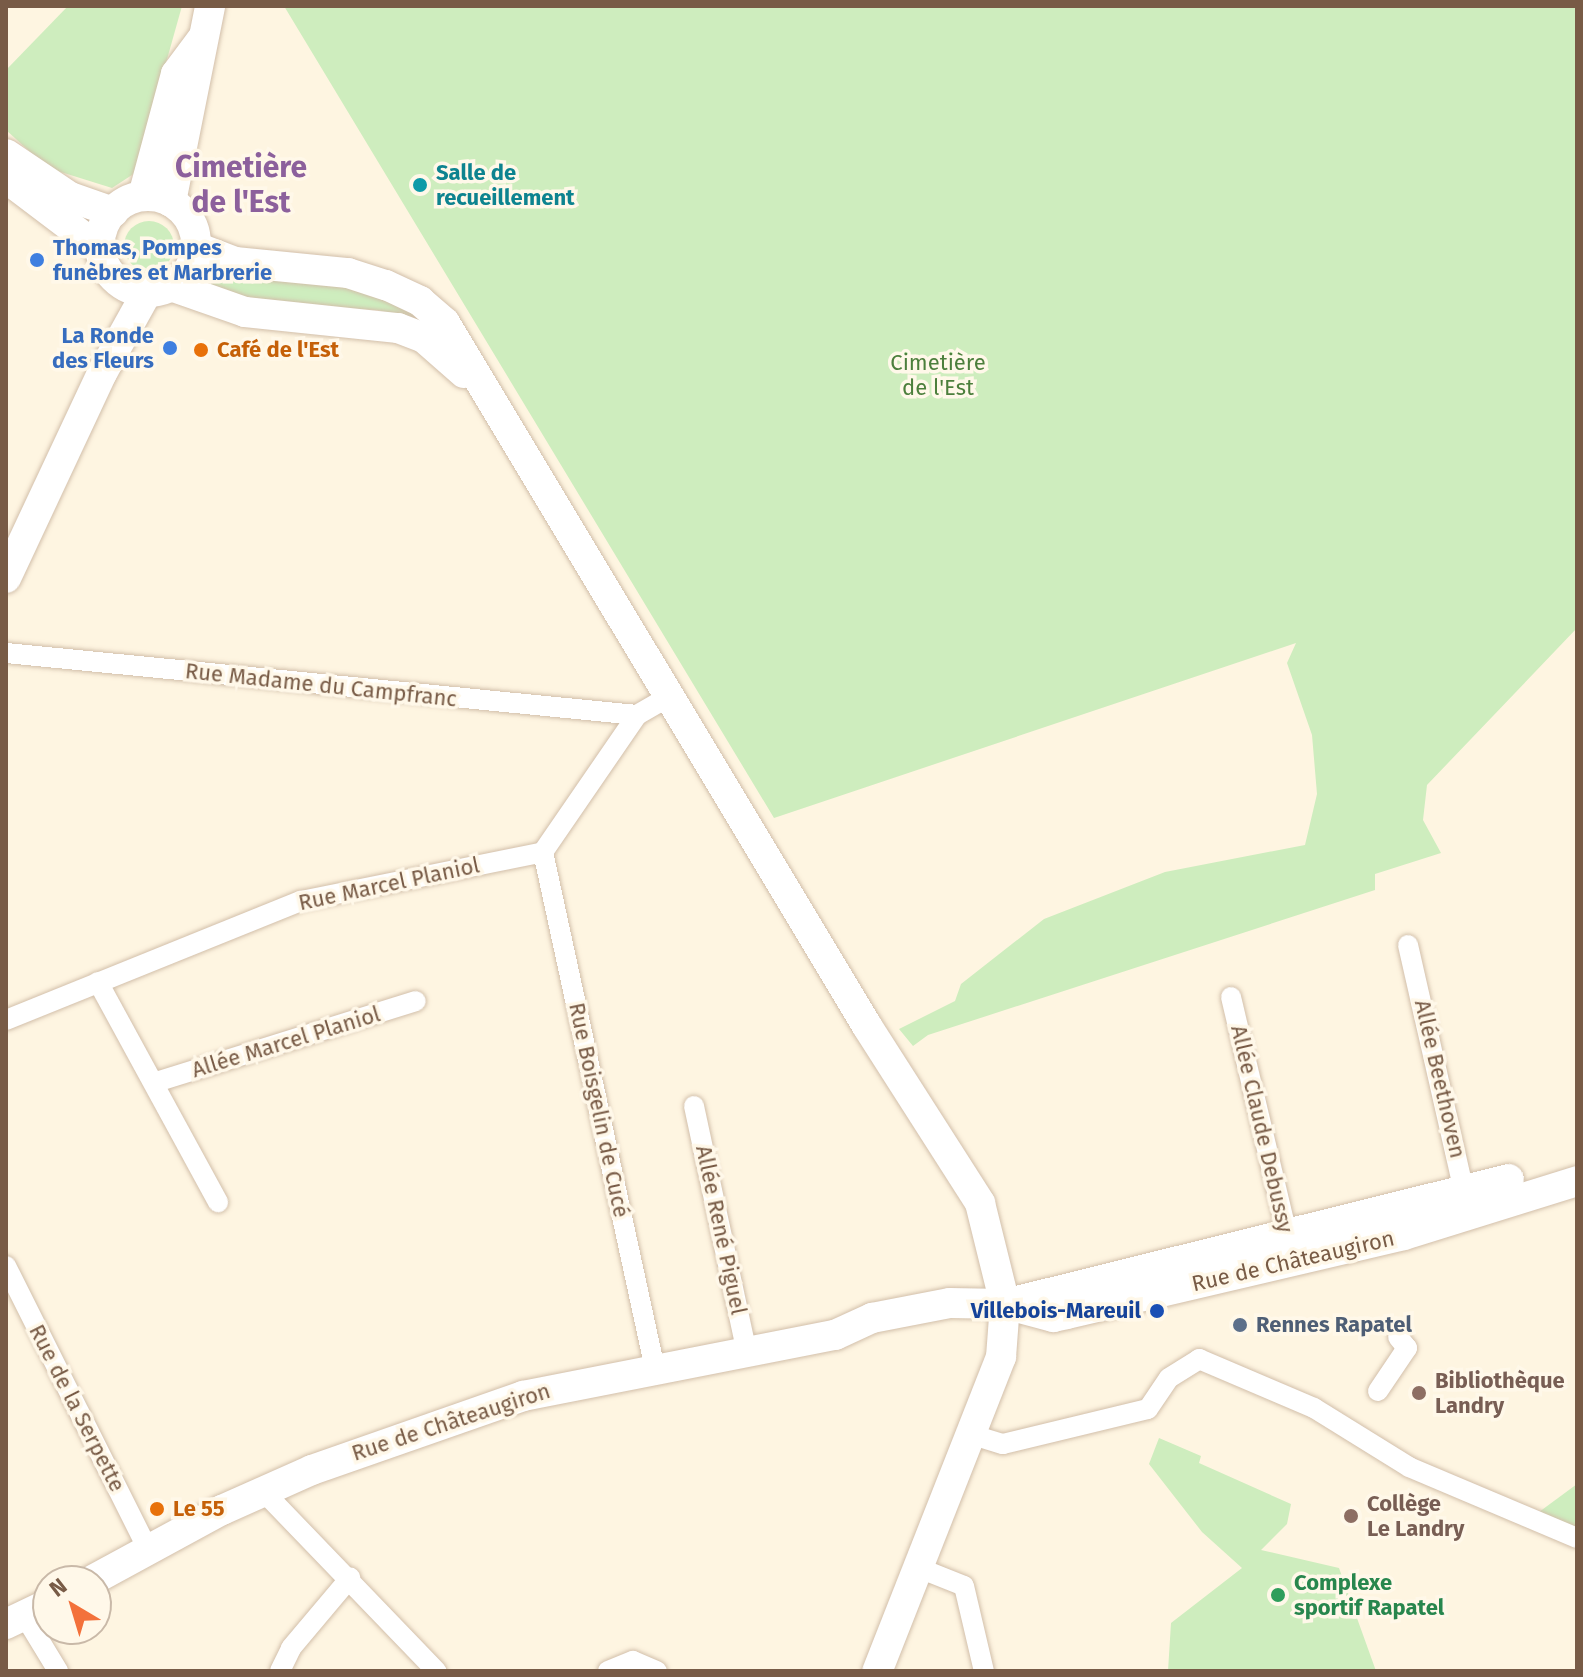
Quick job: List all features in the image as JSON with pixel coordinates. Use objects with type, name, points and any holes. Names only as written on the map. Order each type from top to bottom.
[{"type":"main road","points":[[157,199],[176,74],[202,39],[210,6]]},
{"type":"main road","points":[[6,154],[70,197],[113,212],[157,199]]},
{"type":"main road","points":[[6,178],[100,249],[107,269],[121,283],[159,289],[245,312],[373,322],[412,332],[452,360],[492,406]]},
{"type":"main road","points":[[6,578],[102,373],[159,289],[188,269],[196,247],[192,224],[157,199]]},
{"type":"main road","points":[[100,249],[113,212]]},
{"type":"main road","points":[[196,247],[235,262],[348,273],[401,290],[445,323],[668,697],[980,1203],[1005,1304],[999,1365],[877,1671]]},
{"type":"main road","name":"Rue de Châteaugiron","points":[[1005,1304],[1053,1317],[1294,1262],[1577,1162]]},
{"type":"main road","name":"Rue de Châteaugiron","points":[[112,1569],[263,1491],[364,1449],[523,1396],[835,1335],[869,1336],[957,1323],[1005,1304],[1286,1233],[1577,1181]]},
{"type":"street","name":"Rue Madame du Campfranc","points":[[6,653],[637,715]]},
{"type":"street","points":[[543,852],[637,715],[668,697]]},
{"type":"street","name":"Rue Marcel Planiol","points":[[6,1020],[301,901],[543,852]]},
{"type":"street","name":"Rue Boisgelin de Cucé","points":[[543,852],[655,1369]]},
{"type":"street","name":"Allée Beethoven","points":[[1408,945],[1466,1202]]},
{"type":"street","points":[[98,982],[156,1082],[218,1202]]},
{"type":"street","name":"Allée Claude Debussy","points":[[1231,997],[1294,1262]]},
{"type":"street","name":"Allée Marcel Planiol","points":[[156,1082],[416,1001]]},
{"type":"street","name":"Allée René Piguel","points":[[694,1106],[747,1353]]},
{"type":"street","name":"Rue de la Serpette","points":[[6,1266],[148,1549]]},
{"type":"street","points":[[1378,1391],[1407,1348],[1398,1337]]},
{"type":"street","points":[[973,1435],[1003,1444],[1148,1409],[1169,1378],[1199,1359],[1314,1408],[1409,1467],[1577,1538]]},
{"type":"street","points":[[263,1491],[350,1578],[436,1671]]},
{"type":"street","points":[[919,1568],[964,1586],[984,1671]]},
{"type":"street","points":[[280,1671],[291,1648],[350,1578]]},
{"type":"street","points":[[26,1614],[58,1671]]},
{"type":"street","points":[[608,1671],[633,1661],[657,1671]]},
{"type":"green space","points":[[68,6],[182,6],[135,173],[112,188],[48,168],[6,130],[6,70]]},
{"type":"green space","name":"Cimetière de l'Est","points":[[284,6],[1577,6],[1577,628],[1427,785],[1423,820],[1441,853],[1375,874],[1375,890],[928,1035],[913,1046],[899,1029],[955,1001],[961,984],[1044,919],[1165,872],[1305,845],[1317,794],[1312,735],[1287,663],[1296,643],[774,818]]},
{"type":"green space","points":[[149,221],[167,228],[174,246],[167,264],[149,271],[131,264],[124,246],[131,228]]},
{"type":"green space","points":[[215,270],[363,289],[435,325],[378,310],[249,306],[204,291]]},
{"type":"green space","name":"Complexe sportif Rapatel","points":[[1159,1438],[1201,1456],[1199,1463],[1291,1504],[1287,1524],[1261,1550],[1339,1568],[1376,1671],[1168,1671],[1171,1623],[1242,1568],[1202,1532],[1149,1464]]},
{"type":"green space","points":[[1577,1484],[1577,1530],[1535,1515]]},
{"type":"place","name":"Salle de recueillement","points":[[420,185]]},
{"type":"place","name":"Thomas, Pompes funèbres et Marbrerie","points":[[37,260]]},
{"type":"place","name":"La Ronde des Fleurs","points":[[170,348]]},
{"type":"place","name":"Café de l'Est","points":[[201,350]]},
{"type":"place","name":"Villebois-Mareuil","points":[[1157,1311]]},
{"type":"place","name":"Rennes Rapatel","points":[[1240,1325]]},
{"type":"place","name":"Bibliothèque Landry","points":[[1419,1393]]},
{"type":"place","name":"Le 55","points":[[157,1509]]},
{"type":"place","name":"Collège Le Landry","points":[[1351,1516]]},
{"type":"place","name":"Complexe sportif Rapatel","points":[[1278,1595]]},
{"type":"district","name":"Cimetière de l'Est","points":[[241,184]]}]
